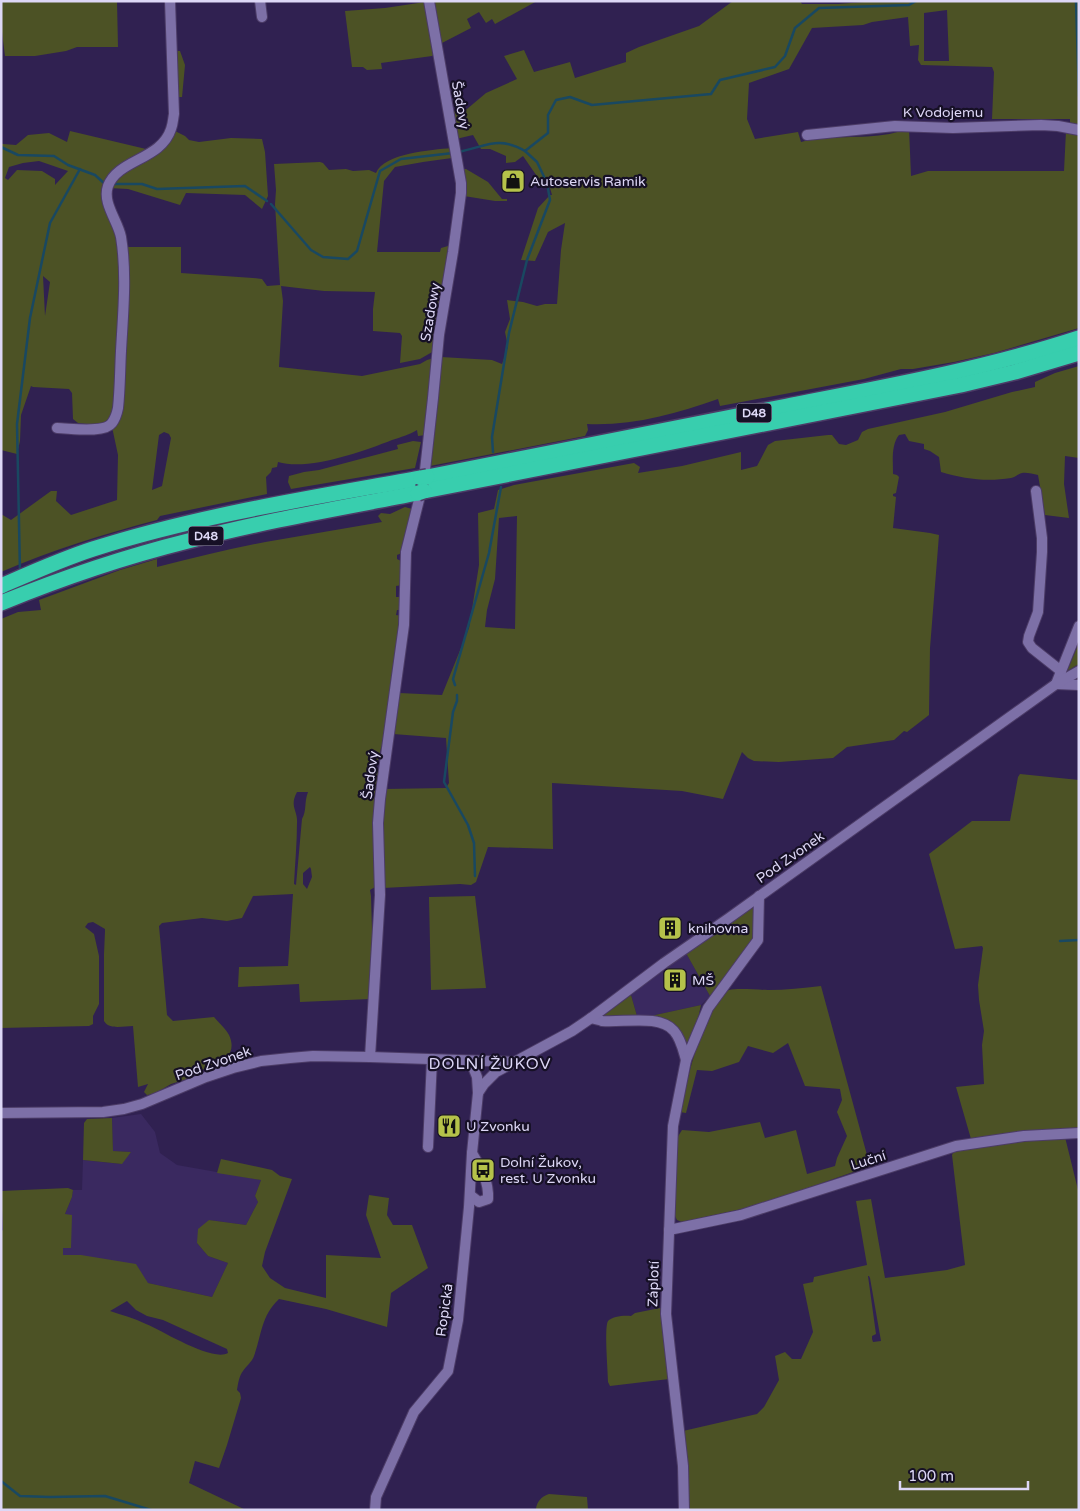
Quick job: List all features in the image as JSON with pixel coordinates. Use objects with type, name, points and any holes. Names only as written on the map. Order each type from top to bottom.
[{"type":"highway","name":"D48","points":[[1,603],[80,573],[179,543],[422,485],[958,371],[1079,338]]},
{"type":"highway","name":"D48","points":[[1,586],[91,549],[232,513],[422,485],[961,385],[1015,372],[1079,353]]},
{"type":"street","points":[[57,428],[102,428],[112,423],[118,409],[123,320],[123,253],[118,225],[106,196],[109,184],[117,172],[150,154],[161,145],[171,130],[174,114],[170,1]]},
{"type":"street","points":[[260,1],[262,17]]},
{"type":"street","name":"Šadový","points":[[430,1],[455,153]]},
{"type":"street","name":"K Vodojemu","points":[[807,134],[895,126],[954,128],[1041,125],[1079,130]]},
{"type":"street","name":"Szadowy","points":[[422,485],[439,335],[461,193],[455,153]]},
{"type":"street","name":"Šadový","points":[[370,1057],[380,895],[378,823],[380,799],[404,625],[406,552],[422,485]]},
{"type":"street","points":[[1036,491],[1042,552],[1038,612],[1028,642],[1032,648],[1061,670]]},
{"type":"street","points":[[1079,626],[1056,684],[1079,685]]},
{"type":"street","name":"Pod Zvonek","points":[[478,1093],[496,1072],[572,1031],[591,1018],[664,963],[1056,684],[1079,671]]},
{"type":"street","name":"Záplotí","points":[[684,1510],[683,1466],[666,1314],[673,1126],[686,1060],[708,1008],[758,940],[759,896]]},
{"type":"street","name":"Záplotí","points":[[591,1018],[602,1021],[655,1022],[666,1025],[680,1039],[686,1060]]},
{"type":"street","name":"Pod Zvonek","points":[[1,1113],[103,1112],[117,1110],[142,1104],[206,1077],[261,1061],[313,1056],[514,1062]]},
{"type":"street","points":[[428,1147],[432,1059]]},
{"type":"street","points":[[467,1060],[473,1067],[477,1077],[478,1093]]},
{"type":"street","name":"Ropická","points":[[375,1510],[376,1497],[414,1412],[448,1371],[458,1320],[478,1093]]},
{"type":"street","name":"Luční","points":[[669,1230],[742,1215],[956,1146],[1024,1136],[1079,1133]]},
{"type":"street","points":[[470,1195],[479,1202],[488,1199],[488,1188],[482,1170],[472,1153]]},
{"type":"shaded area","points":[[686,953],[710,996],[701,1005],[646,1017],[637,1016],[631,995]]},
{"type":"shaded area","points":[[141,1114],[155,1132],[160,1153],[177,1165],[261,1180],[255,1196],[258,1202],[246,1225],[209,1220],[197,1243],[208,1256],[228,1263],[212,1297],[148,1283],[63,1255],[63,1248],[70,1248],[65,1214],[73,1190],[82,1190],[83,1160],[121,1164],[131,1152],[113,1151],[112,1118]]},
{"type":"green space","points":[[1,1],[117,1],[118,47],[77,47],[66,51],[35,56],[5,56],[1,24]]},
{"type":"green space","points":[[432,1],[537,1],[495,24],[492,19],[486,23],[479,12],[467,19],[471,28],[442,43],[440,42]]},
{"type":"green space","points":[[733,1],[800,1],[802,4],[838,4],[877,1],[1079,1],[1079,126],[1070,125],[1070,119],[992,119],[994,72],[992,67],[921,65],[918,60],[919,45],[910,46],[908,17],[863,25],[812,28],[789,69],[749,83],[747,119],[755,139],[798,132],[801,142],[821,138],[889,134],[909,128],[911,176],[928,171],[1064,171],[1066,131],[1079,133],[1079,328],[994,353],[954,362],[913,369],[901,369],[864,379],[720,406],[718,399],[686,410],[637,421],[587,424],[588,430],[585,436],[430,466],[441,357],[492,360],[502,364],[508,347],[505,332],[510,319],[507,300],[537,306],[557,304],[565,223],[548,232],[535,261],[521,260],[538,208],[552,195],[548,181],[543,185],[523,156],[515,162],[506,163],[506,156],[490,149],[481,149],[473,135],[456,139],[453,111],[467,109],[486,93],[517,79],[504,56],[524,50],[534,72],[570,62],[575,78],[626,62],[626,53],[699,26]],"holes":[[[947,10],[949,61],[924,61],[924,13]]]},
{"type":"green space","points":[[425,2],[434,54],[432,56],[381,63],[382,69],[367,70],[363,67],[352,67],[345,11]]},
{"type":"green space","points":[[176,51],[180,51],[185,65],[182,97],[177,97]]},
{"type":"green space","points":[[173,130],[189,140],[199,142],[231,138],[262,139],[265,152],[268,196],[262,209],[245,195],[186,193],[180,205],[128,189],[109,188],[118,245],[120,277],[115,393],[112,415],[104,423],[93,425],[78,423],[73,419],[72,393],[69,389],[31,386],[21,415],[20,441],[17,454],[1,450],[1,143],[16,145],[28,135],[49,133],[67,142],[70,131],[159,151]],"holes":[[[39,161],[68,171],[55,185],[55,179],[42,171],[17,170],[8,180],[5,178],[9,167]],[[43,276],[50,282],[45,316]]]},
{"type":"green space","points":[[451,148],[452,158],[395,167],[384,181],[377,252],[440,252],[441,248],[448,246],[450,252],[434,351],[420,359],[400,363],[402,336],[400,333],[373,331],[375,292],[324,291],[281,286],[283,301],[279,367],[362,376],[420,364],[434,358],[426,435],[418,436],[417,430],[366,450],[319,462],[290,464],[278,462],[277,467],[272,468],[266,477],[267,494],[160,516],[157,520],[78,543],[1,572],[1,514],[11,520],[51,491],[57,491],[56,501],[71,515],[117,500],[118,455],[112,427],[125,247],[181,247],[181,273],[262,279],[267,286],[280,285],[274,164],[320,162],[329,170],[369,170],[376,173],[381,166],[398,157]],"holes":[[[164,432],[169,434],[171,438],[162,486],[152,490],[159,435]]]},
{"type":"green space","points":[[463,169],[488,182],[502,199],[507,199],[507,201],[464,196]]},
{"type":"green space","points":[[1079,366],[1079,458],[1065,456],[1064,484],[1069,518],[1045,515],[1038,475],[1021,473],[1011,478],[984,480],[941,472],[939,457],[924,449],[924,444],[909,441],[905,434],[899,435],[896,439],[893,453],[893,474],[899,477],[896,493],[893,494],[896,497],[893,528],[939,535],[930,648],[929,715],[907,732],[904,731],[894,740],[847,747],[833,758],[779,762],[754,761],[742,752],[723,799],[682,791],[552,783],[553,849],[488,847],[476,882],[471,885],[383,888],[381,823],[385,789],[446,788],[449,783],[446,738],[393,734],[399,693],[442,695],[469,628],[479,565],[478,513],[494,509],[498,490],[514,485],[634,463],[640,467],[638,473],[682,466],[741,452],[741,470],[757,466],[768,445],[775,441],[832,435],[839,444],[846,445],[858,440],[862,432],[868,429],[945,412],[1035,387],[1035,382],[1055,373]],"holes":[[[517,516],[515,629],[485,627],[487,610],[495,579],[499,518]]]},
{"type":"green space","points":[[413,441],[421,442],[415,468],[291,489],[288,482],[289,476],[398,449],[397,445]]},
{"type":"green space","points":[[405,507],[412,509],[402,553],[397,555],[397,559],[403,562],[402,585],[396,586],[396,597],[402,597],[402,610],[397,610],[396,615],[402,616],[384,741],[378,761],[374,762],[373,769],[380,771],[375,887],[370,890],[373,964],[370,999],[300,1002],[299,984],[238,987],[239,967],[288,966],[293,894],[253,896],[242,918],[227,921],[202,918],[162,923],[159,926],[167,1015],[173,1021],[214,1017],[228,1033],[232,1045],[230,1052],[218,1063],[184,1075],[187,1079],[171,1084],[154,1094],[147,1095],[144,1092],[148,1084],[138,1087],[133,1026],[113,1027],[104,1021],[105,929],[93,922],[88,923],[85,927],[94,934],[99,956],[99,1004],[93,1016],[93,1024],[89,1026],[1,1028],[1,619],[18,612],[41,610],[39,600],[120,570],[157,559],[157,567],[277,540],[382,522],[378,516],[381,513],[390,514]],"holes":[[[297,792],[308,792],[302,819],[296,885],[294,884],[297,819],[294,801]],[[310,867],[312,877],[307,889],[303,884],[303,873]]]},
{"type":"green space","points":[[1079,643],[1079,664],[1067,671]]},
{"type":"green space","points":[[1020,774],[1079,780],[1079,1130],[971,1139],[956,1087],[984,1084],[982,1045],[984,1031],[978,985],[983,948],[982,946],[955,949],[929,854],[972,821],[1010,821]]},
{"type":"green space","points":[[475,896],[486,988],[431,990],[429,897]]},
{"type":"green space","points":[[752,907],[755,907],[755,938],[710,996],[686,953]]},
{"type":"green space","points":[[821,986],[870,1166],[760,1205],[682,1222],[677,1220],[673,1212],[677,1138],[682,1130],[709,1132],[760,1122],[765,1138],[796,1130],[807,1174],[835,1166],[847,1136],[837,1112],[842,1100],[840,1089],[805,1086],[788,1043],[773,1053],[748,1046],[739,1062],[712,1071],[697,1070],[686,1113],[680,1112],[697,1045],[704,1026],[720,996],[733,989],[781,990]]},
{"type":"green space","points":[[631,995],[637,1016],[610,1018],[603,1016]]},
{"type":"green space","points":[[701,1005],[697,1023],[688,1046],[678,1029],[646,1017]]},
{"type":"green space","points":[[112,1118],[113,1151],[131,1152],[122,1164],[83,1160],[84,1123],[87,1119]]},
{"type":"green space","points":[[1065,1137],[1079,1194],[1079,1510],[689,1510],[688,1476],[683,1431],[757,1414],[764,1407],[779,1380],[775,1356],[785,1352],[792,1359],[801,1359],[813,1332],[803,1284],[813,1282],[814,1277],[867,1265],[856,1201],[871,1199],[885,1278],[947,1270],[965,1265],[952,1155],[954,1151]],"holes":[[[869,1276],[881,1341],[873,1342],[872,1336],[876,1334]]]},
{"type":"green space","points":[[221,1159],[272,1170],[280,1176],[292,1179],[265,1252],[262,1266],[270,1278],[285,1288],[326,1298],[326,1255],[381,1258],[366,1215],[369,1195],[389,1198],[387,1215],[393,1225],[412,1225],[428,1268],[391,1293],[387,1327],[326,1309],[279,1299],[273,1305],[265,1319],[253,1358],[244,1369],[240,1378],[237,1390],[241,1398],[219,1468],[195,1461],[189,1483],[246,1510],[1,1510],[1,1231],[3,1230],[1,1191],[68,1188],[73,1190],[65,1214],[72,1215],[71,1248],[63,1248],[63,1255],[81,1255],[136,1264],[148,1283],[212,1297],[228,1263],[208,1256],[197,1243],[198,1229],[209,1220],[246,1225],[258,1202],[255,1196],[261,1180],[217,1173]],"holes":[[[127,1301],[136,1310],[227,1349],[228,1353],[221,1355],[200,1350],[142,1322],[110,1311]]]},
{"type":"green space","points":[[662,1308],[669,1379],[610,1386],[608,1382],[606,1350],[608,1321],[615,1317],[631,1316],[635,1313]]},
{"type":"green space","points":[[549,1494],[587,1497],[588,1510],[536,1510],[540,1500]]},
{"type":"waterway","points":[[458,152],[499,143],[515,146],[525,151],[548,133],[548,115],[556,100],[570,97],[592,105],[711,94],[720,80],[775,67],[785,56],[795,28],[819,8],[909,5],[916,1]]},
{"type":"waterway","points":[[1076,1],[1079,96]]},
{"type":"waterway","points":[[1,147],[18,155],[54,156],[68,165],[95,175],[105,184]]},
{"type":"waterway","points":[[493,452],[492,437],[509,333],[527,260],[550,200],[547,183],[537,162],[525,151]]},
{"type":"waterway","points":[[271,204],[311,250],[323,257],[348,259],[357,251],[380,171],[401,159],[453,153]]},
{"type":"waterway","points":[[20,572],[17,424],[30,318],[50,223],[80,169]]},
{"type":"waterway","points":[[113,184],[142,184],[157,189],[245,186],[267,201]]},
{"type":"waterway","points":[[455,685],[453,679],[489,553],[501,487]]},
{"type":"waterway","points":[[457,695],[444,782],[468,825],[474,843],[475,876]]},
{"type":"waterway","points":[[1060,941],[1079,940]]},
{"type":"waterway","points":[[1,1481],[20,1496],[105,1496],[151,1510]]},
{"type":"place","name":"Autoservis Ramik","points":[[513,181]]},
{"type":"place","name":"knihovna","points":[[670,928]]},
{"type":"place","name":"MŠ","points":[[675,980]]},
{"type":"place","name":"U Zvonku","points":[[449,1126]]},
{"type":"place","name":"Dolní Žukov, rest. U Zvonku","points":[[483,1170]]},
{"type":"district","name":"DOLNÍ ŽUKOV","points":[[490,1063]]}]
